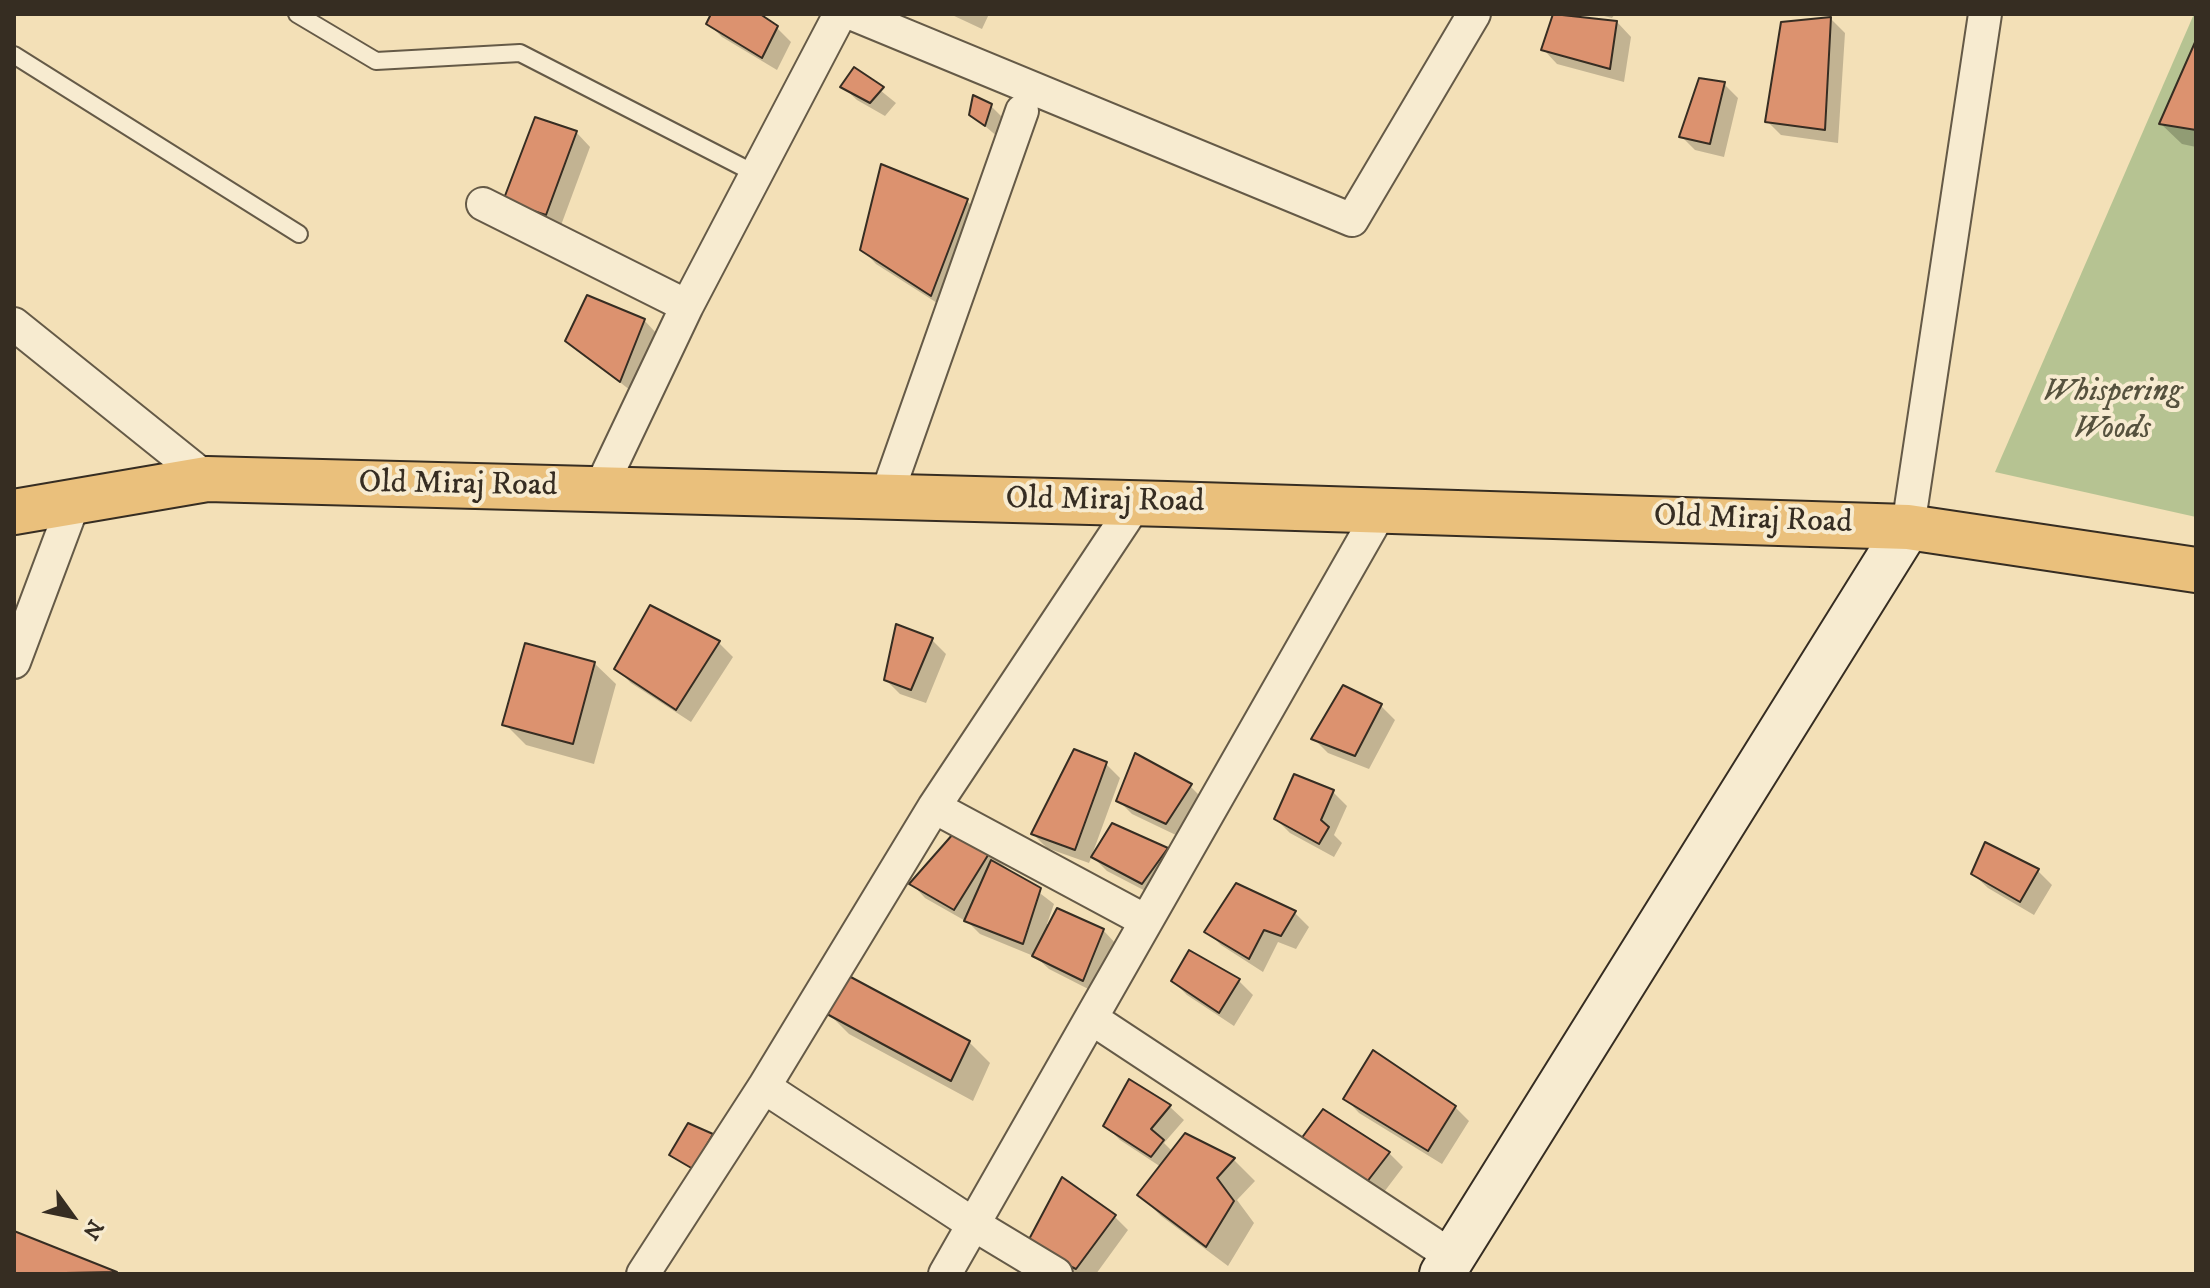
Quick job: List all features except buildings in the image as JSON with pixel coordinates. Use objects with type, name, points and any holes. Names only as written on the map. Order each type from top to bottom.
[{"type":"main road","name":"Old Miraj Road","points":[[14,512],[207,479],[1136,503],[1908,527],[2196,570]]},
{"type":"street","points":[[600,489],[687,306],[840,14]]},
{"type":"street","points":[[853,14],[1352,220],[1474,14]]},
{"type":"street","points":[[1091,1018],[1448,1265],[1908,527],[1985,14]]},
{"type":"street","points":[[886,497],[1022,111]]},
{"type":"street","points":[[483,204],[687,306]]},
{"type":"street","points":[[14,324],[207,479]]},
{"type":"street","points":[[14,662],[74,502]]},
{"type":"street","points":[[643,1274],[764,1087],[934,807],[1136,503]]},
{"type":"street","points":[[945,1274],[1381,510]]},
{"type":"street","points":[[934,807],[1146,921]]},
{"type":"street","points":[[764,1087],[973,1224],[1056,1274]]},
{"type":"lane","points":[[297,14],[376,61],[520,53],[758,175]]},
{"type":"lane","points":[[14,55],[299,234]]},
{"type":"green space","name":"Whispering Woods","points":[[2196,14],[2196,517],[1995,472]]}]
